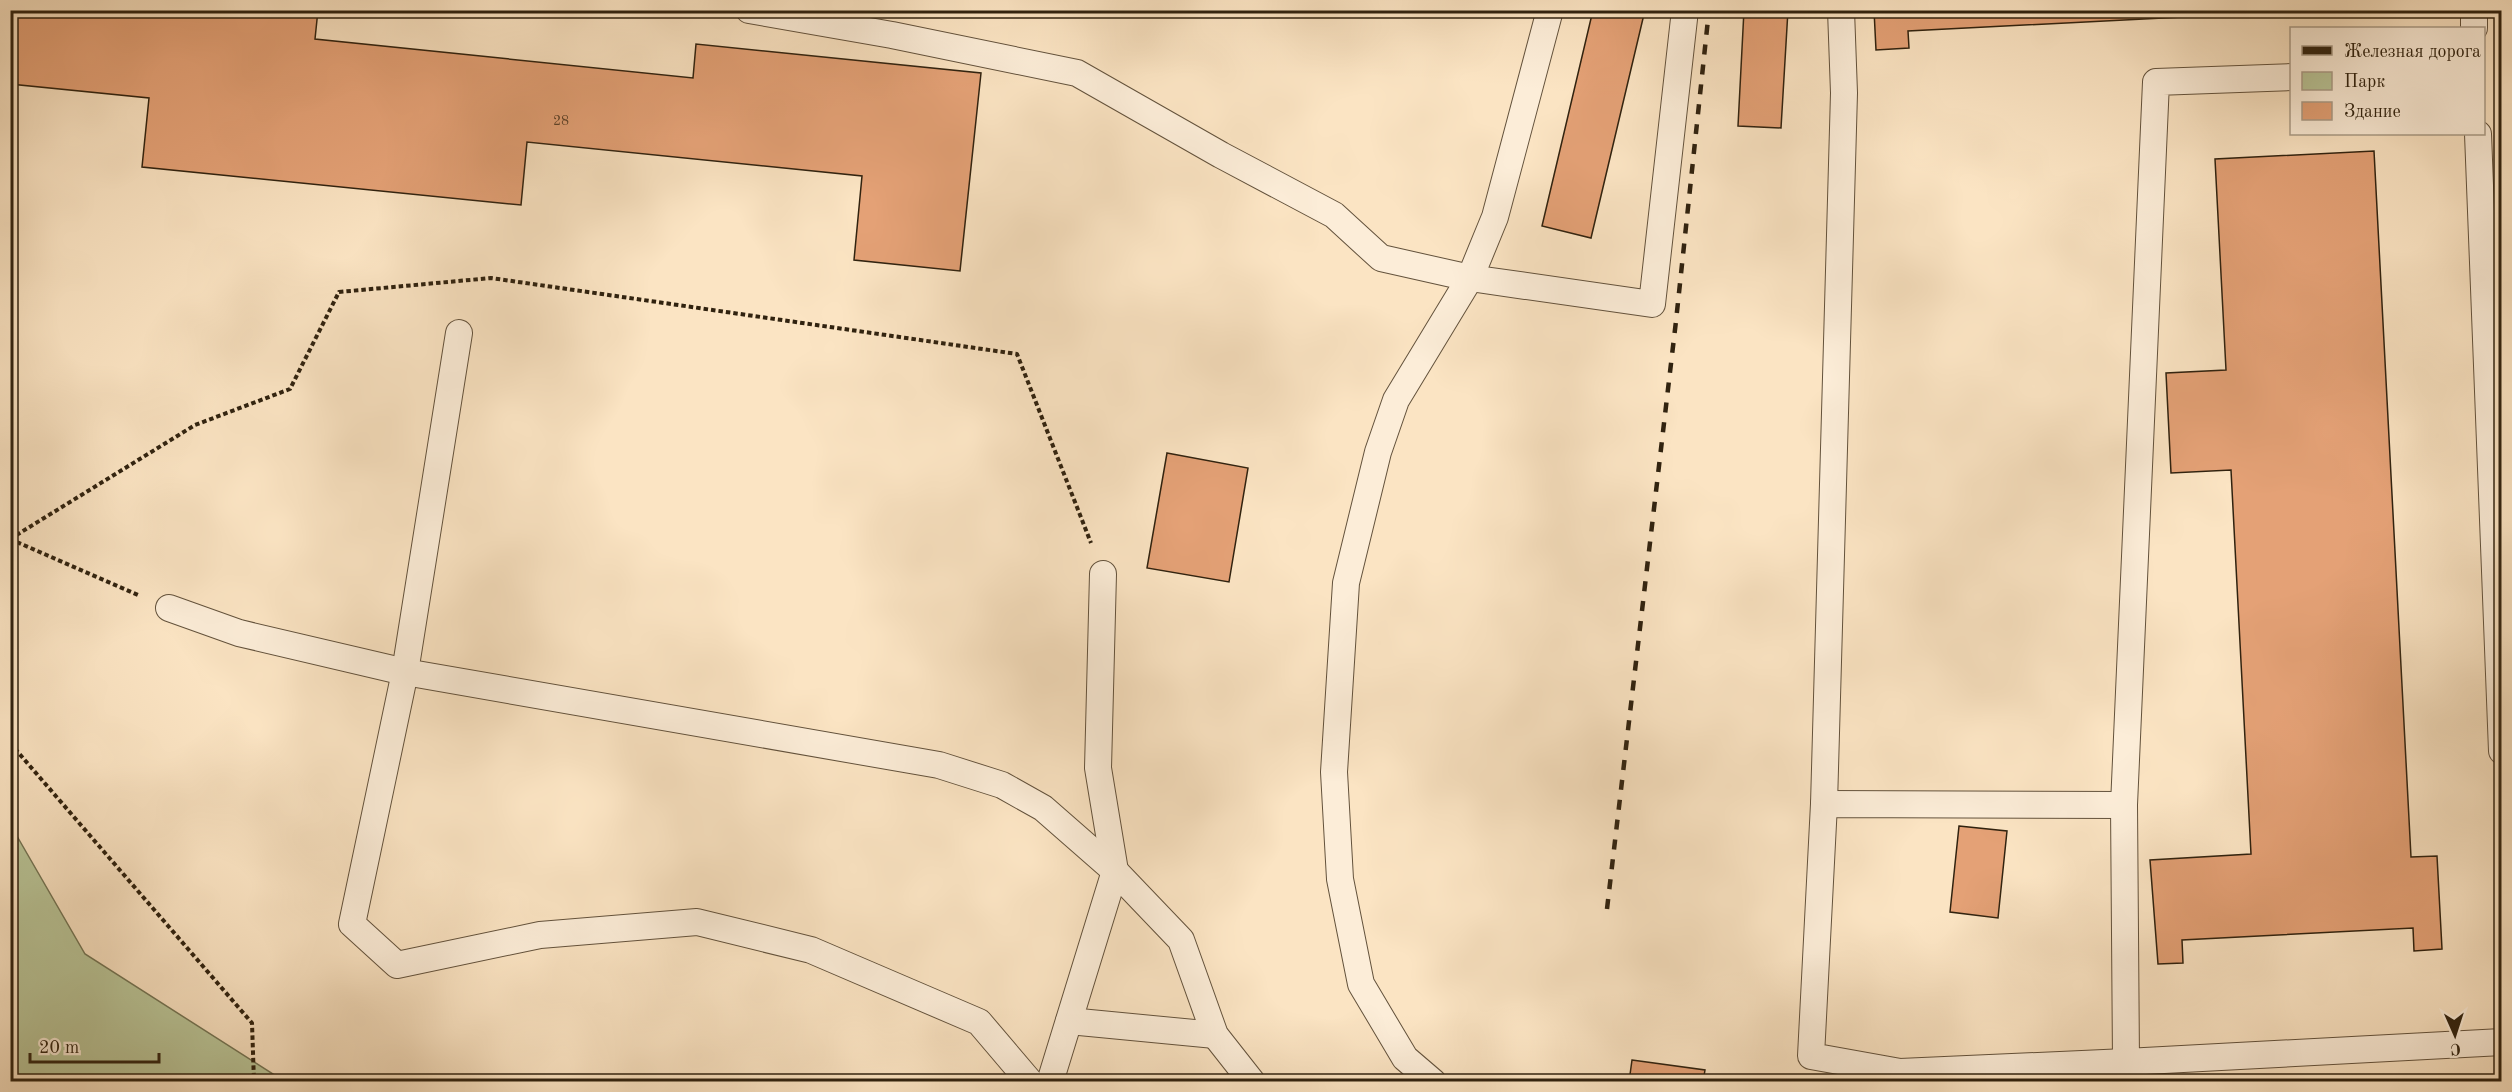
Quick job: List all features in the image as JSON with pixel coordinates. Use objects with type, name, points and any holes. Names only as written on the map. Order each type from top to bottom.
[{"type":"lane","points":[[1433,1082],[1405,1058],[1360,984],[1340,879],[1334,772],[1346,583],[1377,452],[1396,400],[1470,278],[1495,217],[1550,10]]},
{"type":"lane","points":[[758,11],[892,35],[1077,73],[1334,215],[1381,258],[1470,278],[1652,304],[1685,10]]},
{"type":"lane","points":[[1841,10],[1844,93],[1824,804],[1811,1056],[1900,1072],[2502,1042]]},
{"type":"lane","points":[[2474,10],[2474,27]]},
{"type":"lane","points":[[2126,1062],[2124,806],[2156,82],[2290,77]]},
{"type":"lane","points":[[2478,135],[2502,750]]},
{"type":"lane","points":[[459,333],[405,672],[351,924],[397,965],[540,935],[697,922],[811,950],[979,1022],[1030,1082]]},
{"type":"lane","points":[[1050,1082],[1115,871],[1098,768],[1103,574]]},
{"type":"lane","points":[[169,608],[239,633],[405,672],[939,765],[1002,785],[1043,808],[1115,871],[1181,940],[1215,1035],[1252,1082]]},
{"type":"lane","points":[[1824,804],[2124,806]]},
{"type":"lane","points":[[1069,1021],[1215,1035]]},
{"type":"path","points":[[10,539],[195,425],[290,389],[339,292],[491,278],[1017,354],[1103,574]]},
{"type":"path","points":[[10,539],[169,608]]},
{"type":"path","points":[[10,743],[252,1023],[254,1082]]},
{"type":"green space","points":[[10,824],[85,954],[284,1081],[11,1081]]},
{"type":"building","points":[[10,10],[318,10],[315,39],[693,78],[696,44],[981,73],[960,271],[854,260],[862,176],[527,142],[521,205],[142,167],[149,98],[10,84]]},
{"type":"building","points":[[1024,10],[1069,10],[1069,17]]},
{"type":"building","points":[[1593,10],[1645,10],[1591,238],[1542,226]]},
{"type":"building","points":[[1744,10],[1788,10],[1781,128],[1738,126]]},
{"type":"building","points":[[1874,10],[2260,10],[2260,13],[1908,31],[1909,48],[1876,50]]},
{"type":"building","points":[[2374,151],[2411,857],[2437,856],[2442,949],[2414,951],[2413,928],[2182,940],[2183,963],[2158,964],[2150,860],[2251,854],[2231,470],[2171,473],[2166,373],[2226,370],[2215,159]]},
{"type":"building","points":[[1167,453],[1248,468],[1229,582],[1147,568]]},
{"type":"building","points":[[1959,826],[2007,831],[1998,918],[1950,912]]},
{"type":"building","points":[[1632,1060],[1705,1070],[1703,1082],[1629,1082]]},
{"type":"building","points":[[2014,1074],[2089,1082],[2013,1082]]},
{"type":"railway","points":[[1607,909],[1676,321],[1709,10]]}]
